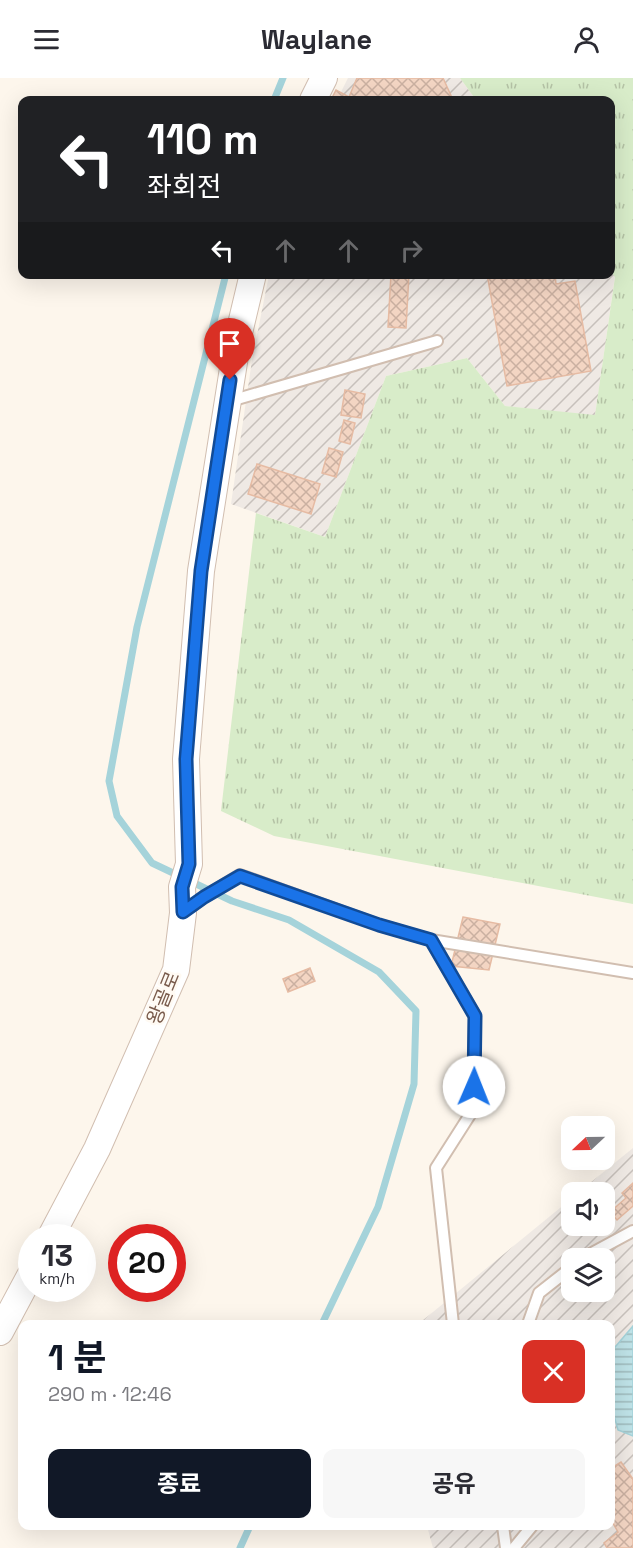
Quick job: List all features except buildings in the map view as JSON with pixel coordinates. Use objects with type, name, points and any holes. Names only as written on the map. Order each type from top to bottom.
[{"type":"street","points":[[315,96],[324,78]]},
{"type":"street","name":"왕골로","points":[[57,1224],[97,1149],[176,970],[183,912],[191,884],[186,759],[201,571],[238,337],[252,279]]},
{"type":"street","points":[[0,1332],[18,1298]]},
{"type":"lane","points":[[227,402],[437,341]]},
{"type":"lane","points":[[191,884],[221,887],[240,876],[379,925],[431,940],[633,973]]},
{"type":"lane","points":[[431,940],[475,1016],[473,1110],[436,1168],[453,1320]]},
{"type":"lane","points":[[602,1248],[633,1231]]},
{"type":"lane","points":[[529,1320],[538,1293],[561,1275]]},
{"type":"lane","points":[[504,1530],[506,1548]]},
{"type":"lane","points":[[514,1548],[529,1530]]},
{"type":"shaded area","points":[[348,78],[460,78],[473,96],[339,96]]},
{"type":"shaded area","points":[[268,279],[615,279],[595,416],[505,406],[467,358],[386,376],[325,537],[231,504],[252,360]]},
{"type":"shaded area","points":[[633,1148],[633,1548],[433,1548],[428,1530],[615,1530],[615,1320],[423,1320],[561,1207],[561,1236],[615,1236],[615,1182],[591,1182],[606,1170],[615,1170],[615,1163]]},
{"type":"green space","points":[[460,78],[633,78],[633,904],[274,836],[221,811],[256,513],[325,537],[386,376],[467,358],[505,406],[595,415],[615,279],[615,96],[473,96]]},
{"type":"water","points":[[633,1326],[633,1436],[618,1430],[615,1419],[615,1347]]},
{"type":"waterway","points":[[276,96],[283,78]]},
{"type":"waterway","points":[[225,279],[137,627],[109,781],[117,816],[152,863],[232,901],[289,920],[379,972],[416,1011],[414,1084],[378,1207],[324,1320]]},
{"type":"waterway","points":[[240,1548],[248,1530]]},
{"type":"route","points":[[230,380],[201,571],[186,759],[189,864],[182,887],[183,912],[240,876],[379,925],[431,940],[475,1016],[474,1087]]}]
